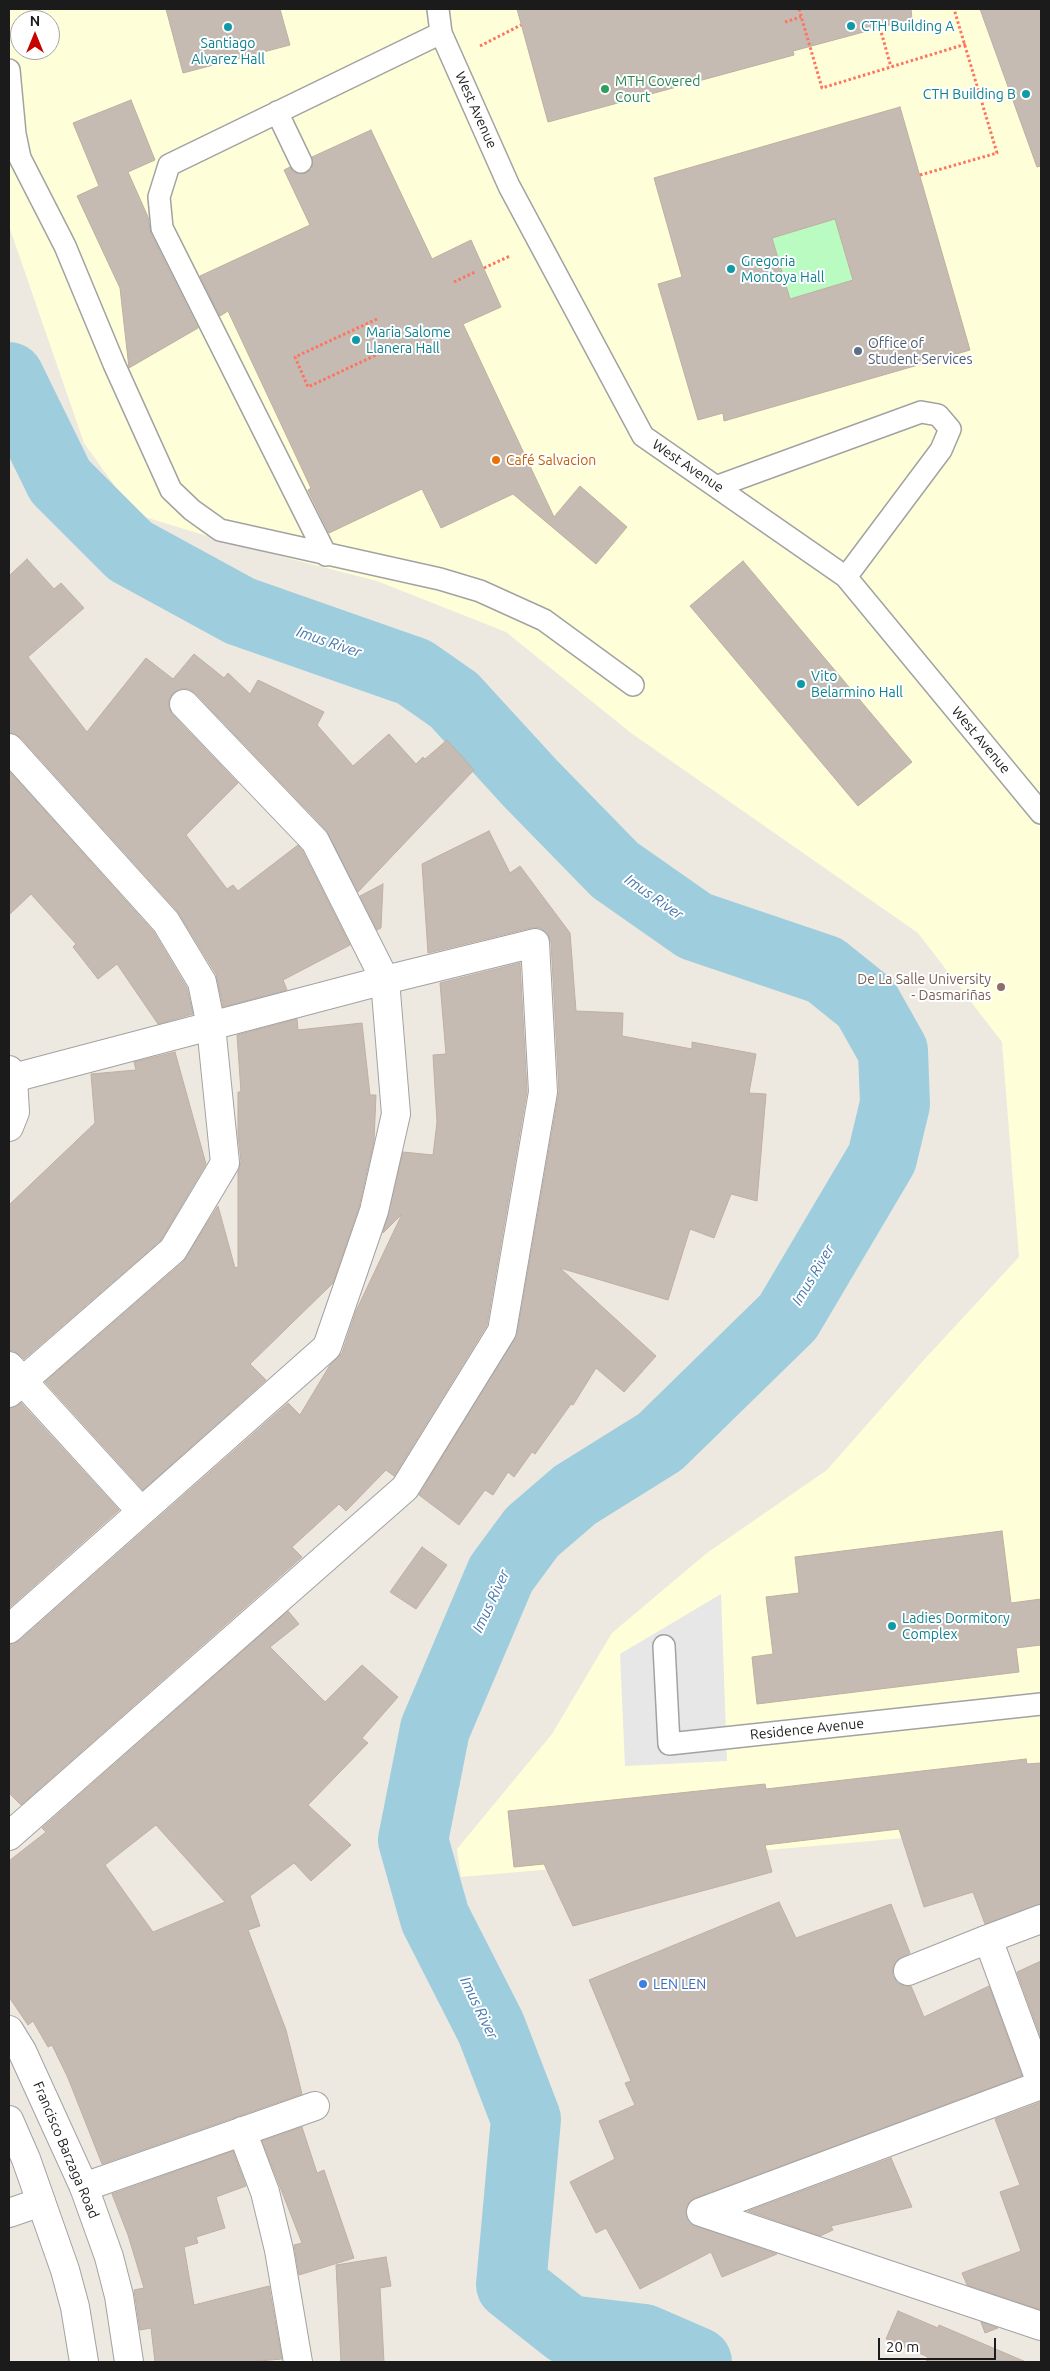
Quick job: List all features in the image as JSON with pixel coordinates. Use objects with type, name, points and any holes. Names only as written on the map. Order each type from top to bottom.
[{"type":"street","points":[[9,1629],[327,1347],[374,1210],[396,1114],[385,980],[315,841],[184,704]]},
{"type":"street","points":[[9,748],[166,922],[202,982],[211,1026],[225,1163],[173,1250],[13,1380],[141,1511]]},
{"type":"street","points":[[9,1127],[15,1112],[11,1074],[211,1026],[535,943],[543,1092],[502,1331],[405,1488],[9,1836]]},
{"type":"street","points":[[908,1971],[1041,1919]]},
{"type":"street","points":[[988,1939],[1041,2084],[701,2212],[1041,2326]]},
{"type":"street","name":"Francisco Barzaga Road","points":[[9,2030],[22,2051],[84,2187],[109,2257],[117,2288],[128,2362]]},
{"type":"street","points":[[84,2187],[315,2106]]},
{"type":"street","points":[[9,2120],[26,2158],[75,2307],[84,2362]]},
{"type":"street","points":[[242,2131],[268,2202],[279,2250],[298,2362]]},
{"type":"street","points":[[9,2213],[41,2202]]},
{"type":"lane","name":"West Avenue","points":[[438,9],[441,33],[509,186],[643,436],[718,486],[846,578],[1041,813]]},
{"type":"lane","points":[[326,555],[162,228],[159,198],[169,165],[441,33]]},
{"type":"lane","points":[[9,70],[15,134],[20,158],[65,246],[114,364],[171,490],[192,510],[220,530],[440,579],[480,591],[544,620],[633,685]]},
{"type":"lane","points":[[277,112],[301,162]]},
{"type":"lane","points":[[718,486],[921,412],[938,415],[950,429],[941,450],[846,578]]},
{"type":"lane","name":"Residence Avenue","points":[[664,1646],[669,1744],[1041,1704]]},
{"type":"path","points":[[799,9],[822,88],[966,44]]},
{"type":"path","points":[[920,175],[997,153],[954,9]]},
{"type":"path","points":[[785,22],[801,17]]},
{"type":"path","points":[[453,60],[522,25]]},
{"type":"path","points":[[880,28],[891,67]]},
{"type":"path","points":[[454,282],[475,272]]},
{"type":"path","points":[[377,318],[295,357],[308,387],[391,348]]},
{"type":"shaded area","name":"De La Salle University - Dasmariñas","points":[[9,9],[1041,9],[1041,1826],[461,1877],[457,1849],[552,1734],[612,1633],[707,1553],[827,1470],[922,1362],[1019,1257],[1002,1042],[918,933],[631,733],[506,632],[377,581],[237,545],[135,514],[84,443],[9,226]]},
{"type":"shaded area","points":[[721,1594],[727,1761],[625,1766],[620,1654]]},
{"type":"green space","points":[[835,219],[853,280],[790,299],[772,238]]},
{"type":"building","name":"Santiago Alvarez Hall","points":[[166,9],[280,9],[290,45],[183,73]]},
{"type":"building","name":"MTH Covered Court","points":[[517,9],[911,9],[912,19],[793,51],[794,55],[548,122]]},
{"type":"building","name":"CTH Building B","points":[[980,9],[1041,9],[1041,166],[1037,167]]},
{"type":"building","points":[[131,100],[155,160],[128,172],[148,217],[151,234],[198,328],[129,368],[120,288],[77,196],[99,186],[73,123]]},
{"type":"building","name":"Gregoria Montoya Hall","points":[[900,107],[970,350],[724,421],[723,413],[698,420],[658,284],[682,277],[654,178]],"holes":[[[835,219],[853,280],[790,299],[772,238]]]},
{"type":"building","name":"Maria Salome Llanera Hall","points":[[371,130],[432,259],[471,240],[501,307],[463,324],[554,517],[580,486],[627,527],[596,564],[513,494],[441,528],[422,489],[329,533],[308,490],[311,488],[228,311],[220,316],[200,276],[310,225],[284,170],[290,167],[294,173],[306,173],[312,169],[312,157]]},
{"type":"building","points":[[27,559],[54,589],[61,583],[84,608],[28,657],[87,732],[146,658],[173,679],[194,654],[224,678],[228,673],[250,694],[258,680],[324,712],[317,725],[353,766],[389,734],[416,764],[423,757],[425,759],[447,740],[474,770],[358,892],[326,830],[195,693],[189,689],[181,689],[173,693],[169,700],[172,714],[238,783],[186,835],[227,889],[233,885],[238,891],[298,845],[350,945],[283,980],[287,990],[223,1007],[216,974],[178,912],[21,738],[9,733],[9,576]]},
{"type":"building","name":"Vito Belarmino Hall","points":[[743,561],[912,762],[858,806],[690,606]]},
{"type":"building","points":[[9,771],[153,931],[187,988],[193,1014],[158,1024],[117,964],[98,979],[73,947],[76,944],[31,894],[9,915]]},
{"type":"building","points":[[489,831],[510,873],[520,866],[570,933],[576,1011],[623,1013],[622,1036],[692,1049],[692,1042],[756,1054],[749,1093],[766,1094],[757,1201],[731,1194],[714,1238],[690,1229],[668,1300],[560,1268],[656,1356],[624,1392],[596,1368],[573,1405],[571,1404],[535,1454],[532,1452],[514,1477],[508,1472],[493,1495],[485,1490],[459,1525],[419,1495],[517,1334],[559,1091],[551,942],[547,933],[540,928],[531,928],[428,953],[422,864]]},
{"type":"building","points":[[383,884],[381,928],[377,930],[360,896]]},
{"type":"building","points":[[520,963],[527,1091],[487,1325],[394,1476],[386,1470],[346,1511],[339,1504],[292,1547],[302,1557],[21,1805],[9,1793],[9,1644],[19,1641],[288,1403],[300,1415],[330,1365],[342,1353],[356,1311],[402,1214],[383,1233],[403,1152],[433,1155],[437,1122],[433,1055],[446,1054],[440,983]]},
{"type":"building","points":[[297,1019],[298,1030],[362,1023],[370,1095],[376,1095],[374,1141],[359,1207],[333,1283],[250,1364],[266,1380],[143,1490],[45,1382],[183,1262],[218,1206],[235,1268],[238,1267],[238,1172],[241,1161],[238,1135],[238,1092],[241,1092],[237,1035]]},
{"type":"building","points":[[175,1052],[206,1164],[161,1240],[24,1359],[14,1351],[9,1351],[9,1205],[95,1123],[91,1074],[136,1070],[134,1062]]},
{"type":"building","points":[[21,1403],[119,1510],[9,1608],[9,1408]]},
{"type":"building","name":"Ladies Dormitory Complex","points":[[1002,1531],[1011,1603],[1041,1599],[1041,1645],[1016,1648],[1019,1672],[757,1704],[752,1657],[773,1654],[766,1597],[799,1593],[795,1557]]},
{"type":"building","points":[[422,1547],[447,1565],[416,1609],[390,1592]]},
{"type":"building","points":[[288,1611],[299,1624],[270,1647],[325,1702],[362,1665],[398,1697],[362,1738],[368,1743],[308,1805],[351,1845],[311,1881],[294,1863],[250,1896],[260,1926],[248,1930],[286,2030],[302,2094],[102,2164],[68,2078],[52,2045],[48,2047],[33,2021],[28,2025],[9,1997],[9,1861],[46,1832],[42,1828]],"holes":[[[156,1825],[225,1902],[153,1932],[105,1865]]]},
{"type":"building","points":[[1026,1759],[1027,1764],[1041,1763],[1041,1904],[985,1924],[973,1892],[924,1907],[899,1829],[765,1845],[772,1872],[573,1926],[544,1864],[514,1867],[508,1811],[765,1784],[766,1789]]},
{"type":"building","points":[[779,1902],[796,1938],[891,1904],[910,1953],[896,1961],[893,1968],[893,1976],[898,1983],[911,1986],[924,2017],[989,1986],[1022,2076],[695,2198],[689,2202],[686,2210],[687,2218],[691,2224],[777,2254],[722,2277],[711,2252],[640,2289],[606,2228],[596,2233],[570,2182],[615,2159],[599,2121],[635,2105],[625,2083],[631,2081],[589,1980]]},
{"type":"building","points":[[1041,1961],[1041,2038],[1017,1972]]},
{"type":"building","points":[[1041,2102],[1041,2310],[967,2285],[962,2273],[1021,2251],[1000,2192],[1020,2185],[995,2119]]},
{"type":"building","points":[[302,2127],[317,2173],[324,2170],[354,2258],[299,2275],[294,2245],[302,2243],[262,2141]]},
{"type":"building","points":[[233,2151],[246,2186],[216,2197],[225,2228],[196,2237],[198,2243],[184,2247],[194,2305],[269,2286],[282,2359],[247,2362],[155,2362],[151,2328],[140,2330],[134,2290],[144,2288],[128,2235],[112,2194]]},
{"type":"building","points":[[891,2158],[912,2207],[831,2226],[833,2230],[820,2236],[748,2211]]},
{"type":"building","points":[[386,2257],[391,2286],[380,2288],[384,2362],[341,2362],[336,2265]]},
{"type":"building","points":[[898,2311],[938,2328],[939,2325],[1026,2362],[926,2362],[928,2357],[886,2339]]},
{"type":"building","points":[[981,2322],[998,2328],[985,2333]]},
{"type":"waterway","name":"Imus River","points":[[9,377],[60,481],[130,551],[240,611],[414,672],[454,700],[531,784],[615,870],[695,926],[825,970],[866,1003],[893,1051],[895,1104],[882,1158],[788,1317],[660,1442],[575,1495],[532,1532],[501,1574],[435,1729],[413,1840],[435,1918],[491,2028],[526,2119],[511,2285],[568,2330],[644,2339],[697,2362]]},
{"type":"place","name":"CTH Building A","points":[[851,26]]},
{"type":"place","name":"Santiago Alvarez Hall","points":[[228,27]]},
{"type":"place","name":"MTH Covered Court","points":[[605,89]]},
{"type":"place","name":"CTH Building B","points":[[1026,94]]},
{"type":"place","name":"Gregoria Montoya Hall","points":[[731,269]]},
{"type":"place","name":"Maria Salome Llanera Hall","points":[[356,340]]},
{"type":"place","name":"Office of Student Services","points":[[858,351]]},
{"type":"place","name":"Café Salvacion","points":[[496,460]]},
{"type":"place","name":"Vito Belarmino Hall","points":[[801,684]]},
{"type":"place","name":"De La Salle University - Dasmariñas","points":[[1001,987]]},
{"type":"place","name":"Ladies Dormitory Complex","points":[[892,1626]]},
{"type":"place","name":"LEN LEN","points":[[643,1984]]}]
